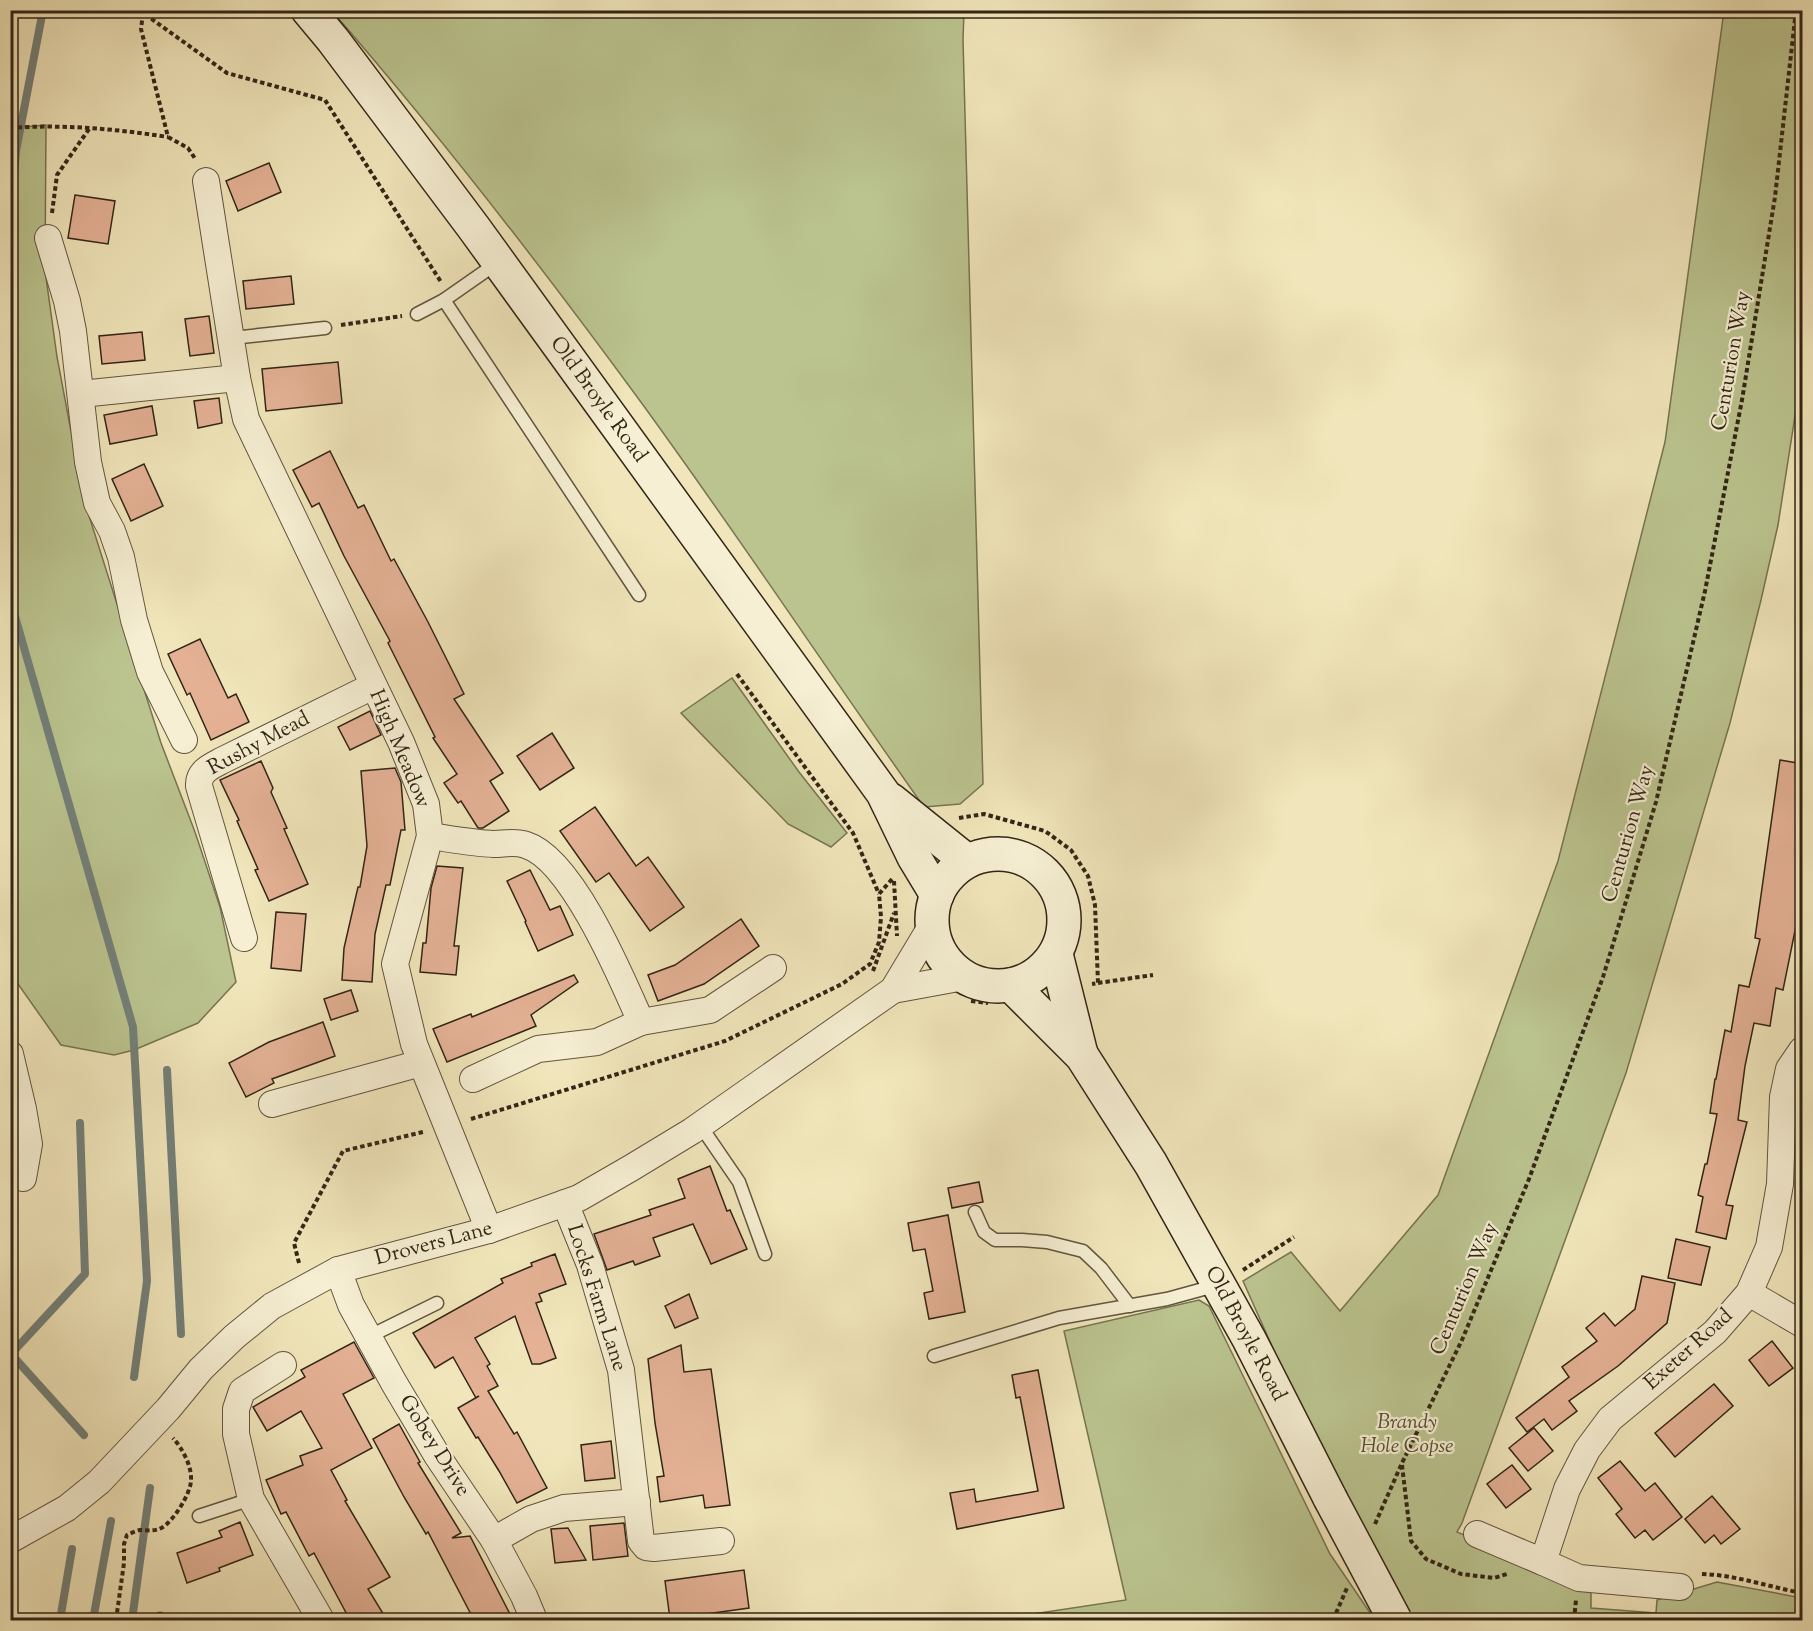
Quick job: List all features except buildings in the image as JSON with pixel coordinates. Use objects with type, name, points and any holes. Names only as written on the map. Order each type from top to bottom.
[{"type":"main road","name":"Old Broyle Road","points":[[308,10],[333,40],[498,263],[883,793],[914,857],[935,910]]},
{"type":"main road","name":"Old Broyle Road","points":[[883,793],[967,861]]},
{"type":"main road","points":[[988,854],[1009,854],[1030,861],[1047,874],[1059,892],[1065,912],[1064,934],[1056,954],[1042,971],[1023,982],[1001,994],[984,985],[966,989],[937,946],[935,910],[942,884],[953,871],[967,861],[988,854]]},
{"type":"main road","name":"Old Broyle Road","points":[[1056,954],[1082,1056],[1151,1164],[1220,1285],[1395,1620]]},
{"type":"main road","name":"Old Broyle Road","points":[[1001,994],[1082,1056]]},
{"type":"street","name":"High Meadow","points":[[206,181],[237,378],[246,419],[401,742],[426,804],[430,836],[395,964],[410,1034],[489,1230]]},
{"type":"street","points":[[48,238],[67,301],[81,394],[88,462],[97,503],[112,531],[121,557],[134,620],[150,672],[184,740]]},
{"type":"street","points":[[81,394],[237,378]]},
{"type":"street","name":"Rushy Mead","points":[[244,938],[198,780],[201,775],[223,760],[373,686]]},
{"type":"street","points":[[430,836],[464,841],[526,845],[542,854],[580,900],[598,931],[641,1022]]},
{"type":"street","name":"Drovers Lane","points":[[10,1540],[67,1508],[99,1482],[156,1422],[201,1369],[234,1337],[272,1306],[338,1270],[489,1230],[579,1198],[631,1168],[700,1125],[893,990],[935,910]]},
{"type":"street","points":[[473,1079],[538,1049],[597,1042],[641,1022],[710,1010],[773,968]]},
{"type":"street","name":"Drovers Lane","points":[[893,990],[966,989]]},
{"type":"street","name":"Exeter Road","points":[[1536,1559],[1587,1450],[1610,1419],[1715,1332],[1749,1293],[1769,1247],[1780,1184],[1783,1097],[1789,1069],[1803,1050]]},
{"type":"street","points":[[10,1054],[13,1079],[23,1109],[29,1144],[23,1178]]},
{"type":"street","points":[[272,1104],[421,1063]]},
{"type":"street","name":"Locks Farm Lane","points":[[565,1203],[590,1265],[621,1370],[641,1541],[646,1547],[654,1548],[721,1541]]},
{"type":"street","name":"Gobey Drive","points":[[338,1270],[351,1305],[368,1336],[438,1456],[494,1540],[534,1620]]},
{"type":"street","points":[[1749,1293],[1803,1324]]},
{"type":"street","points":[[283,1365],[242,1391],[236,1409],[236,1434],[250,1499],[321,1620]]},
{"type":"street","points":[[494,1540],[531,1519],[564,1508],[637,1502]]},
{"type":"street","points":[[1477,1533],[1579,1578],[1680,1587]]},
{"type":"lane","points":[[417,314],[444,300],[498,263]]},
{"type":"lane","points":[[444,300],[639,595]]},
{"type":"lane","points":[[232,338],[325,328]]},
{"type":"lane","points":[[700,1125],[738,1182],[765,1254]]},
{"type":"lane","points":[[975,1212],[984,1232],[995,1240],[1047,1242],[1083,1251],[1101,1268],[1130,1306]]},
{"type":"lane","points":[[934,1356],[1059,1318],[1167,1299],[1220,1285]]},
{"type":"lane","points":[[368,1336],[436,1303]]},
{"type":"lane","points":[[199,1516],[250,1499]]},
{"type":"path","name":"Centurion Way","points":[[1374,1526],[1461,1340],[1529,1179],[1603,977],[1656,802],[1705,591],[1742,400],[1775,197],[1796,10]]},
{"type":"path","points":[[141,12],[141,28],[168,137]]},
{"type":"path","points":[[141,12],[227,73],[325,100],[442,283],[444,300]]},
{"type":"path","points":[[10,128],[38,126],[120,129],[168,137],[188,148],[200,166],[206,181]]},
{"type":"path","points":[[48,238],[57,175],[89,129]]},
{"type":"path","points":[[325,328],[417,314]]},
{"type":"path","points":[[737,674],[853,832],[879,894]]},
{"type":"path","points":[[950,819],[984,814],[1045,831],[1071,850],[1088,876],[1095,905],[1098,983]]},
{"type":"path","points":[[894,877],[898,941]]},
{"type":"path","points":[[1087,984],[1153,975]]},
{"type":"path","points":[[966,989],[1001,994]]},
{"type":"path","points":[[302,1273],[294,1243],[343,1150],[447,1126]]},
{"type":"path","points":[[1220,1285],[1294,1237]]},
{"type":"path","points":[[116,1620],[124,1563],[124,1544],[127,1535],[139,1530],[153,1531],[163,1527],[176,1515],[192,1480],[179,1445],[156,1422]]},
{"type":"path","points":[[1402,1463],[1411,1541],[1426,1559],[1461,1574],[1494,1578],[1521,1571],[1536,1559]]},
{"type":"path","points":[[1680,1587],[1684,1574],[1720,1575],[1803,1593]]},
{"type":"path","points":[[1333,1620],[1351,1579]]},
{"type":"path","points":[[10,1610],[15,1620]]},
{"type":"green space","points":[[332,11],[964,11],[983,784],[960,804],[924,807],[708,496],[599,345],[449,151]]},
{"type":"green space","name":"Brandy Hole Copse","points":[[1724,11],[1802,11],[1802,371],[1778,525],[1730,723],[1626,1073],[1457,1532],[1585,1587],[1591,1593],[1591,1608],[1656,1613],[1657,1600],[1717,1582],[1802,1598],[1802,1620],[1411,1620],[1313,1438],[1243,1281],[1291,1252],[1340,1311],[1438,1195],[1558,861],[1665,442]]},
{"type":"green space","points":[[46,125],[45,270],[57,357],[84,500],[161,743],[195,832],[220,907],[236,982],[198,1023],[134,1050],[114,1055],[61,1045],[11,974],[10,128]]},
{"type":"green space","points":[[732,678],[799,772],[847,833],[831,847],[788,824],[681,713]]},
{"type":"green space","points":[[1199,1300],[1209,1306],[1330,1554],[1375,1620],[993,1620],[1126,1600],[1064,1331]]},
{"type":"waterway","points":[[10,227],[16,151],[43,10]]},
{"type":"waterway","points":[[10,599],[133,1027],[147,1281],[134,1377]]},
{"type":"waterway","points":[[167,1070],[181,1334]]},
{"type":"waterway","points":[[80,1123],[85,1274],[11,1354],[84,1435]]},
{"type":"waterway","points":[[132,1620],[150,1488]]},
{"type":"waterway","points":[[93,1620],[111,1521]]},
{"type":"waterway","points":[[60,1620],[72,1549]]}]
